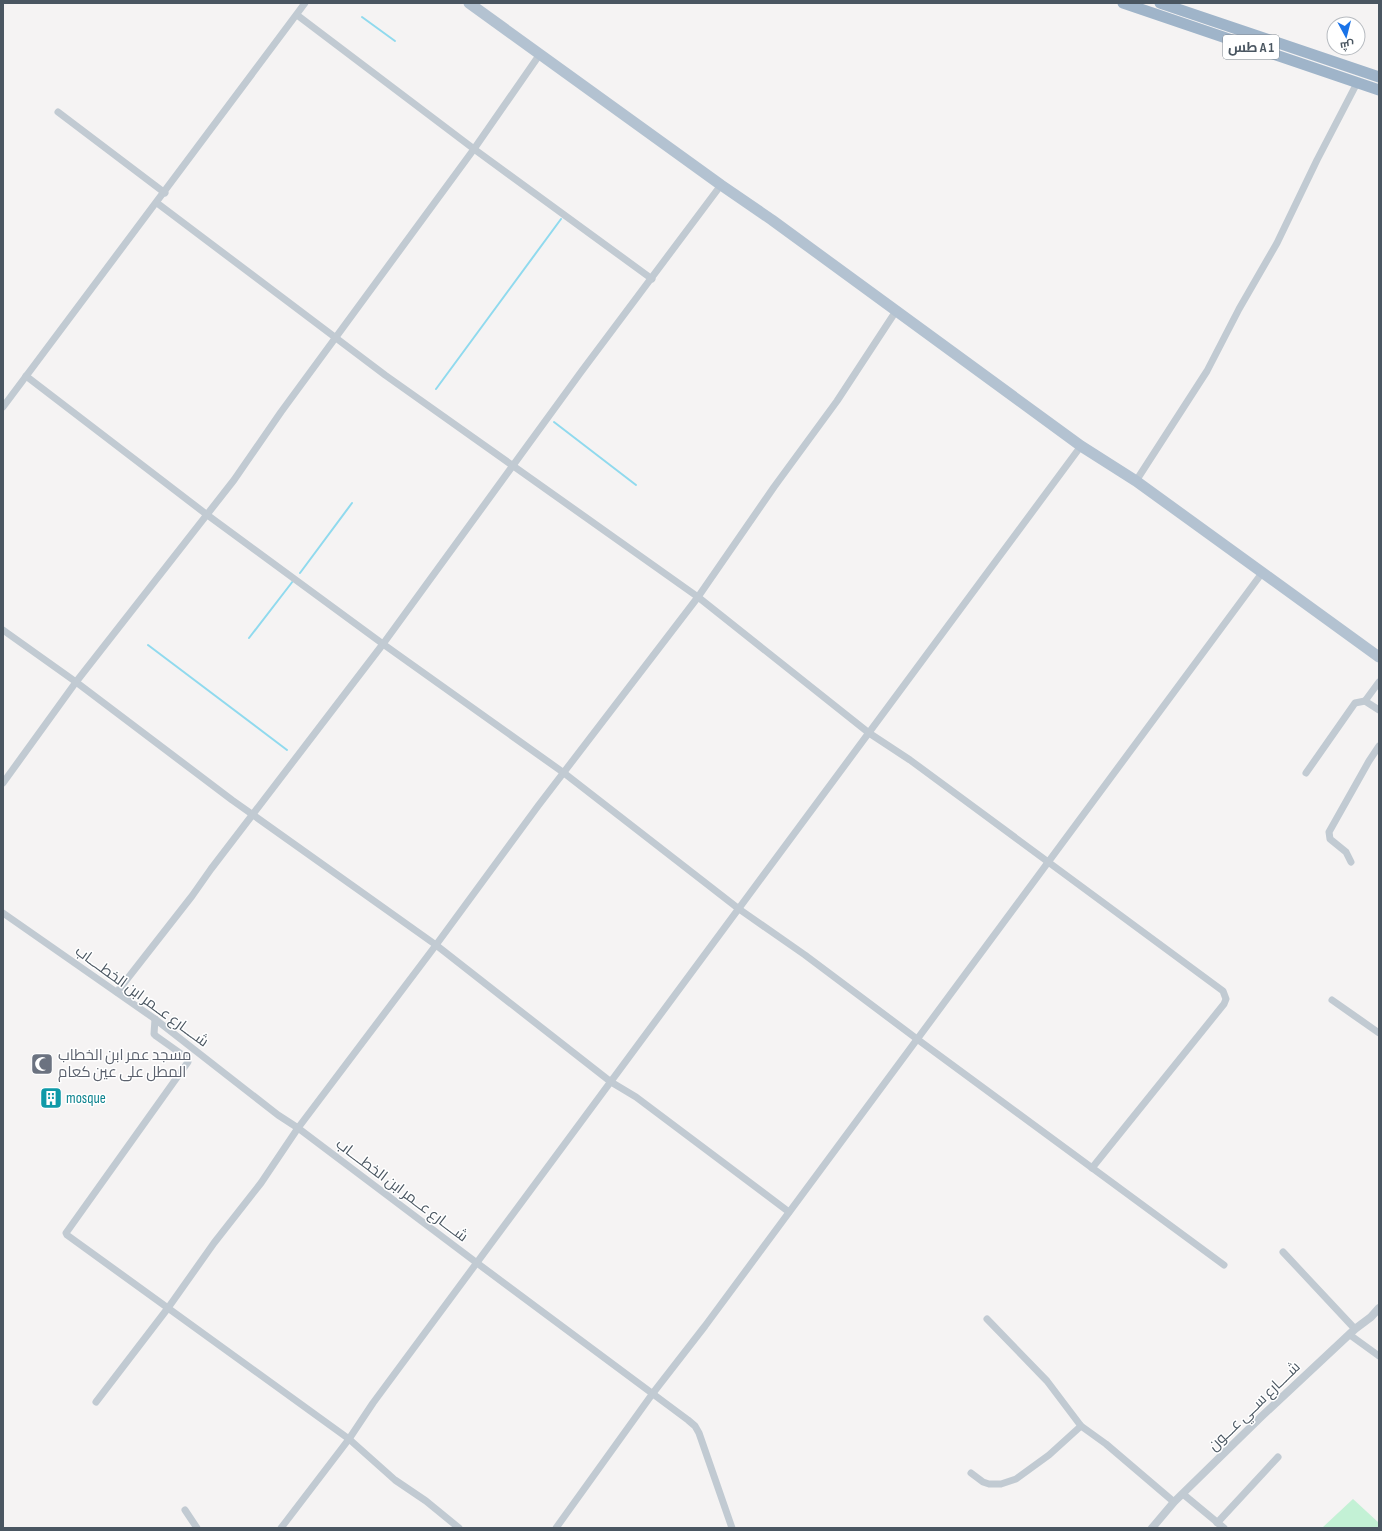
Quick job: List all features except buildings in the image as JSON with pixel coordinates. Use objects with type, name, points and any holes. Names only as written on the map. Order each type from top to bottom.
[{"type":"highway","name":"طس A 1","points":[[1123,3],[1379,90]]},
{"type":"highway","name":"طس A 1","points":[[1160,3],[1379,77]]},
{"type":"main road","points":[[469,3],[721,185],[772,220],[1081,446],[1136,481],[1379,657]]},
{"type":"street","points":[[3,407],[165,193],[305,3]]},
{"type":"street","points":[[297,15],[474,149],[652,279]]},
{"type":"street","points":[[3,783],[76,682],[234,480],[281,412],[337,338],[474,149],[540,54]]},
{"type":"street","points":[[1136,481],[1207,370],[1277,243],[1357,83]]},
{"type":"street","points":[[58,112],[165,193]]},
{"type":"street","points":[[117,992],[192,896],[252,814],[383,644],[581,372],[721,185]]},
{"type":"street","points":[[157,203],[385,375],[698,597],[869,733],[910,760],[1223,991],[1226,999],[1210,1022],[1092,1168]]},
{"type":"street","points":[[96,1402],[261,1182],[298,1128],[698,597],[774,487],[837,401],[896,311]]},
{"type":"street","points":[[26,376],[206,514],[383,644],[564,773],[739,909],[799,950],[917,1040],[1224,1265]]},
{"type":"street","points":[[281,1528],[349,1439],[373,1403],[1081,446]]},
{"type":"street","points":[[556,1528],[653,1393],[705,1326],[1262,573]]},
{"type":"street","points":[[3,630],[76,682],[182,763],[252,814],[436,945],[611,1082],[636,1097],[789,1212]]},
{"type":"street","points":[[1306,773],[1355,703],[1365,701],[1379,682]]},
{"type":"street","points":[[1365,701],[1379,710]]},
{"type":"street","points":[[1352,862],[1346,852],[1330,839],[1329,832],[1379,746]]},
{"type":"street","name":"شــــارع عــمر ابن الخطــــاب","points":[[3,913],[155,1019],[278,1114],[653,1393],[695,1426],[703,1442],[732,1528]]},
{"type":"street","points":[[1332,1000],[1378,1029]]},
{"type":"street","points":[[155,1019],[154,1034],[187,1058],[188,1062],[66,1234],[349,1439],[395,1480],[459,1528]]},
{"type":"street","points":[[1283,1252],[1352,1332],[1379,1356]]},
{"type":"street","name":"شــــارع ســي عـــون","points":[[1152,1528],[1174,1502],[1262,1416],[1379,1308]]},
{"type":"street","points":[[987,1319],[1047,1381],[1081,1426],[1106,1444],[1174,1502]]},
{"type":"street","points":[[971,1473],[983,1482],[989,1484],[1001,1484],[1016,1479],[1049,1455],[1081,1426]]},
{"type":"street","points":[[1217,1523],[1278,1457]]},
{"type":"street","points":[[1183,1494],[1224,1528]]},
{"type":"street","points":[[185,1510],[196,1528]]},
{"type":"green space","points":[[1353,1499],[1379,1523],[1379,1528],[1322,1528]]},
{"type":"waterway","points":[[362,17],[395,41]]},
{"type":"waterway","points":[[436,389],[561,219]]},
{"type":"waterway","points":[[554,422],[636,485]]},
{"type":"waterway","points":[[300,573],[352,503]]},
{"type":"waterway","points":[[249,638],[293,581]]},
{"type":"waterway","points":[[148,645],[287,750]]},
{"type":"place","name":"مسجد عمر ابن الخطاب المطل على عين كعام","points":[[42,1064]]},
{"type":"place","name":"mosque","points":[[51,1098]]}]
